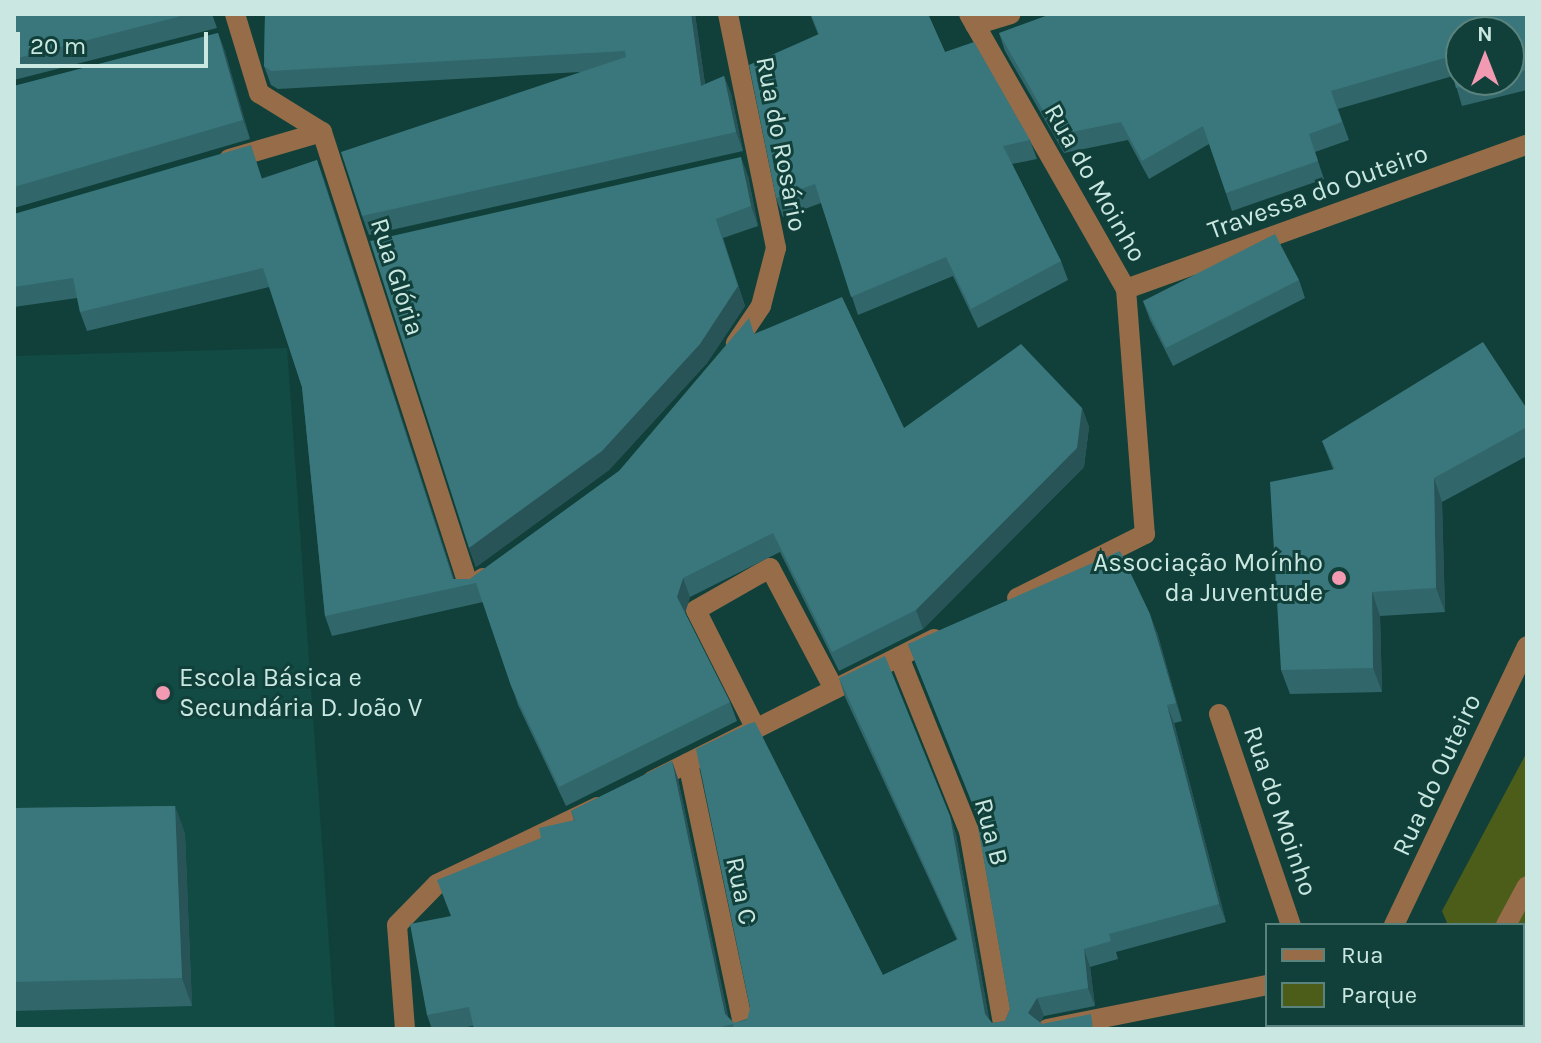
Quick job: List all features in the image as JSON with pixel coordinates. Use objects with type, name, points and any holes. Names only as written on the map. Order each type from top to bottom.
[{"type":"street","points":[[235,14],[259,93],[322,132]]},
{"type":"street","name":"Rua do Rosário","points":[[726,358],[761,306],[776,248],[728,14]]},
{"type":"street","points":[[972,19],[1010,14]]},
{"type":"street","name":"Rua do Moinho","points":[[972,19],[1126,289],[1145,534],[994,609]]},
{"type":"street","points":[[211,43],[241,35]]},
{"type":"street","points":[[204,166],[322,132]]},
{"type":"street","name":"Rua Glória","points":[[322,132],[369,248],[469,588],[505,562]]},
{"type":"street","name":"Travessa do Outeiro","points":[[1126,289],[1527,145]]},
{"type":"street","points":[[729,167],[760,160]]},
{"type":"street","points":[[756,729],[696,610],[770,568],[834,689]]},
{"type":"street","points":[[405,1029],[397,925],[437,884],[953,630]]},
{"type":"street","name":"Rua do Outeiro","points":[[1395,923],[1527,646]]},
{"type":"street","name":"Rua B","points":[[899,657],[969,831],[1004,1029]]},
{"type":"street","name":"Rua do Moinho","points":[[1219,714],[1290,923]]},
{"type":"street","name":"Rua C","points":[[688,763],[744,1029]]},
{"type":"street","points":[[1508,923],[1527,886]]},
{"type":"street","points":[[1047,1029],[1265,985]]},
{"type":"shaded area","name":"Escola Básica e Secundária D. João V","points":[[287,348],[335,1029],[14,1029],[14,356]]},
{"type":"green space","points":[[1527,752],[1527,1029],[1410,1029],[1525,1027],[1525,923],[1447,923],[1442,911]]},
{"type":"building","points":[[14,14],[189,14],[14,59]]},
{"type":"building","points":[[265,14],[691,14],[701,86],[724,76],[736,132],[362,216],[341,152],[626,57],[625,51],[271,71],[264,66]]},
{"type":"building","points":[[811,14],[928,14],[945,52],[974,42],[1030,140],[1003,146],[1061,261],[971,309],[946,257],[851,297],[815,184],[776,198],[749,65],[819,34]]},
{"type":"building","points":[[1051,14],[1527,14],[1527,70],[1525,16],[1445,16],[1445,58],[1331,91],[1342,122],[1309,134],[1318,161],[1226,193],[1203,126],[1142,161],[1121,122],[1057,135],[999,33]]},
{"type":"building","points":[[218,33],[243,120],[14,187],[14,86]]},
{"type":"building","points":[[251,145],[262,179],[317,160],[453,579],[470,579],[619,471],[749,318],[754,334],[842,297],[904,428],[1021,344],[1082,408],[1077,448],[916,610],[832,652],[773,533],[683,578],[677,597],[730,702],[559,787],[511,686],[476,583],[325,616],[302,387],[263,268],[80,312],[73,278],[14,287],[14,214]]},
{"type":"building","points":[[741,157],[751,206],[716,219],[738,286],[700,344],[602,451],[469,548],[370,241]]},
{"type":"building","points":[[1275,234],[1299,280],[1166,348],[1143,301]]},
{"type":"building","points":[[1483,342],[1527,409],[1527,427],[1434,478],[1436,588],[1372,592],[1373,668],[1281,670],[1270,482],[1335,469],[1322,441]]},
{"type":"building","points":[[1120,551],[1150,614],[1176,703],[1167,705],[1219,904],[1109,934],[1111,941],[1084,949],[1088,988],[1037,998],[1028,1013],[1042,1024],[1091,1014],[1093,1029],[734,1029],[733,1024],[712,1029],[474,1029],[469,1007],[427,1015],[410,924],[451,916],[437,880],[541,838],[539,828],[575,820],[571,811],[672,761],[725,1014],[734,1023],[747,1020],[750,1008],[696,749],[755,722],[883,975],[958,939],[839,678],[885,656],[950,816],[985,1014],[992,1023],[1005,1021],[1010,1009],[975,810],[908,644]]},
{"type":"building","points":[[175,806],[182,978],[14,982],[14,808]]},
{"type":"place","name":"Associação Moínho da Juventude","points":[[1339,578]]},
{"type":"place","name":"Escola Básica e Secundária D. João V","points":[[163,693]]}]
